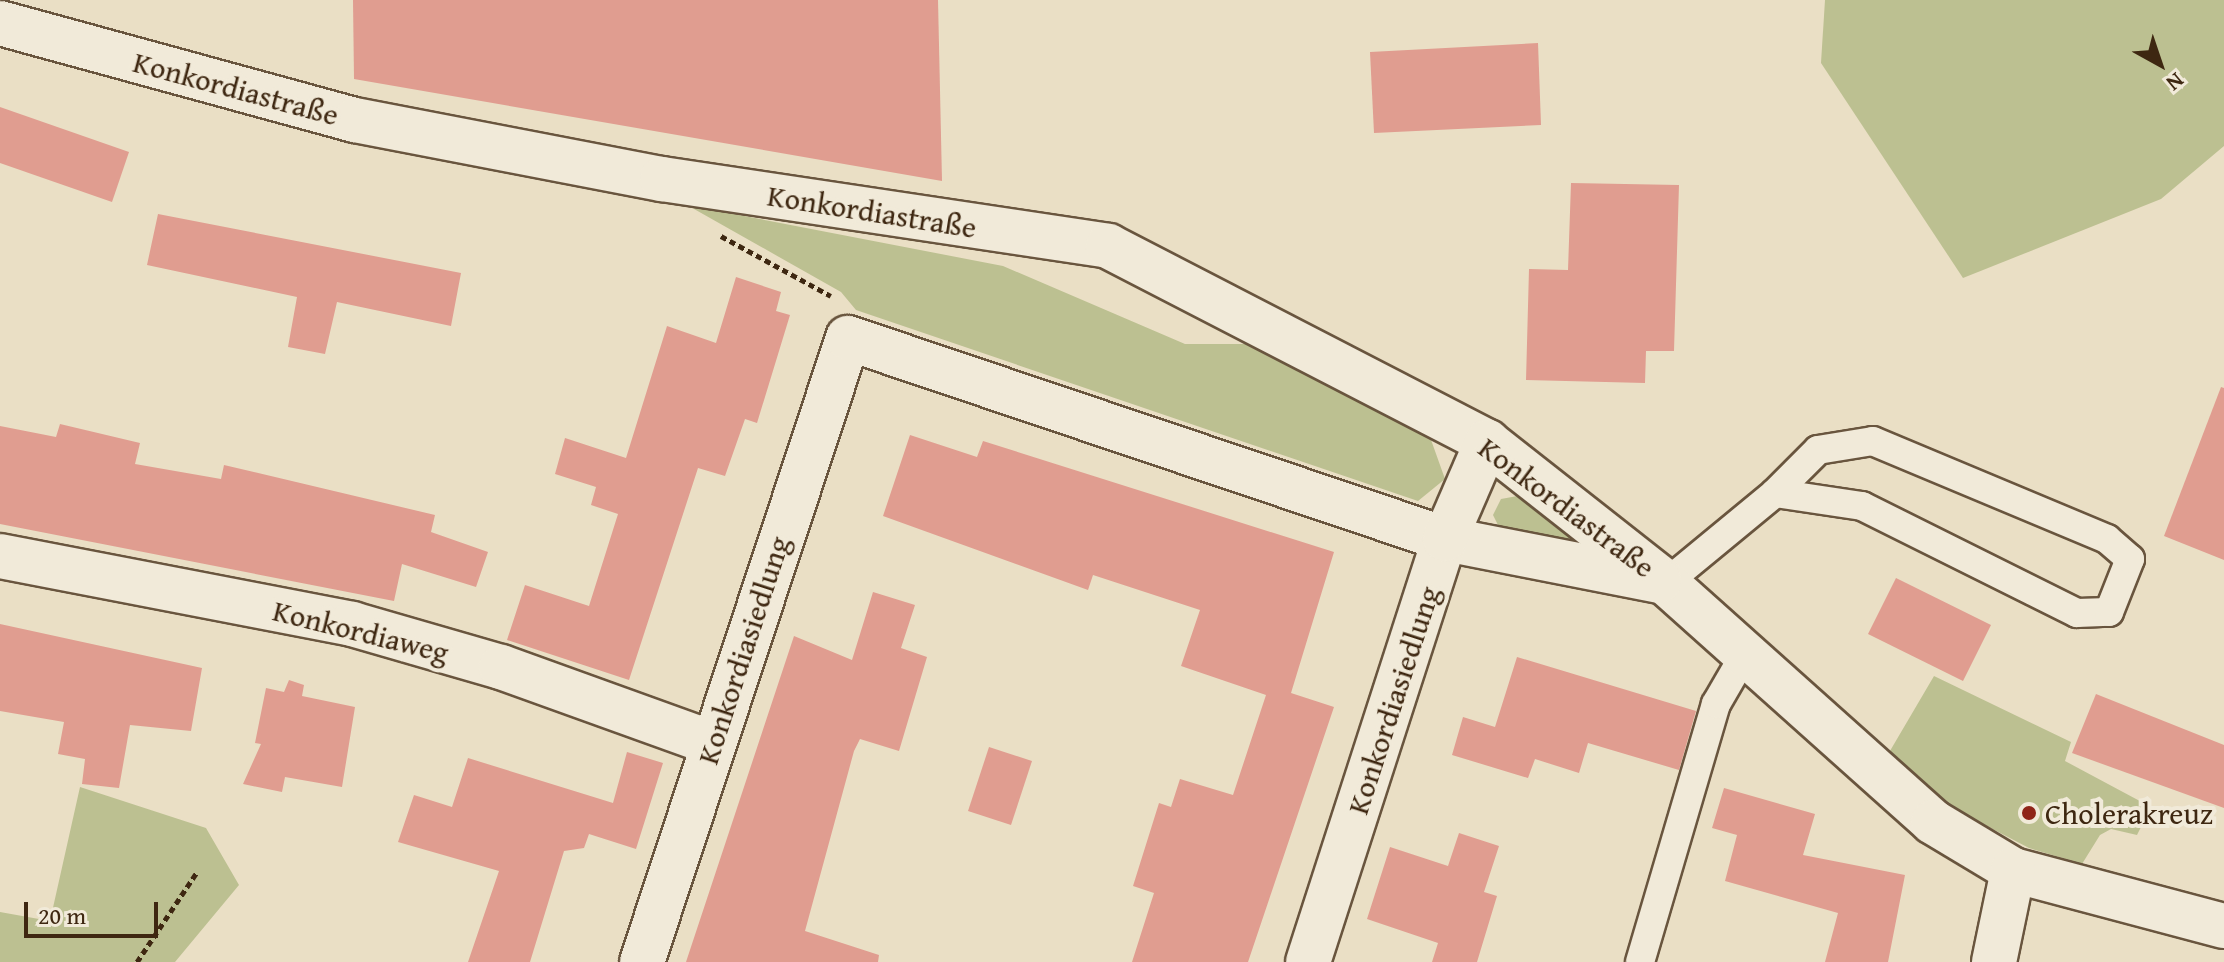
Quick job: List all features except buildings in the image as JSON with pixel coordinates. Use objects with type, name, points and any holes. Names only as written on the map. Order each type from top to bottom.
[{"type":"street","name":"Konkordiastraße","points":[[0,23],[355,120],[662,179],[1108,246],[1487,442],[1666,583],[1933,822],[2013,870],[2224,926]]},
{"type":"street","name":"Konkordiastraße","points":[[848,338],[1445,539],[1666,583]]},
{"type":"street","name":"Konkordiasiedlung","points":[[642,962],[848,338]]},
{"type":"street","name":"Konkordiasiedlung","points":[[1308,962],[1445,539],[1487,442]]},
{"type":"street","name":"Konkordiaweg","points":[[0,556],[352,624],[501,667],[712,743]]},
{"type":"street","points":[[1994,962],[2013,870]]},
{"type":"lane","points":[[1666,583],[1775,493],[1818,450],[1873,441],[2107,539],[2130,559],[2109,612],[2077,613],[1862,506],[1775,493]]},
{"type":"lane","points":[[1640,962],[1716,704],[1745,654]]},
{"type":"path","points":[[712,231],[831,296],[848,338]]},
{"type":"path","points":[[137,962],[197,872]]},
{"type":"green space","points":[[1825,0],[2224,0],[2224,146],[2161,199],[1963,278],[1821,63]]},
{"type":"green space","points":[[687,205],[1003,266],[1185,344],[1269,344],[1430,437],[1445,479],[1418,501],[856,310],[841,292]]},
{"type":"green space","points":[[1523,495],[1598,551],[1500,529],[1493,515],[1501,499]]},
{"type":"green space","points":[[1934,676],[2071,742],[2065,761],[2151,807],[2137,835],[2111,829],[2100,835],[2082,864],[2029,848],[1962,813],[1887,756]]},
{"type":"green space","points":[[80,787],[206,828],[239,885],[175,962],[0,962],[0,912],[50,921]]},
{"type":"place","name":"Cholerakreuz","points":[[2029,813]]}]
